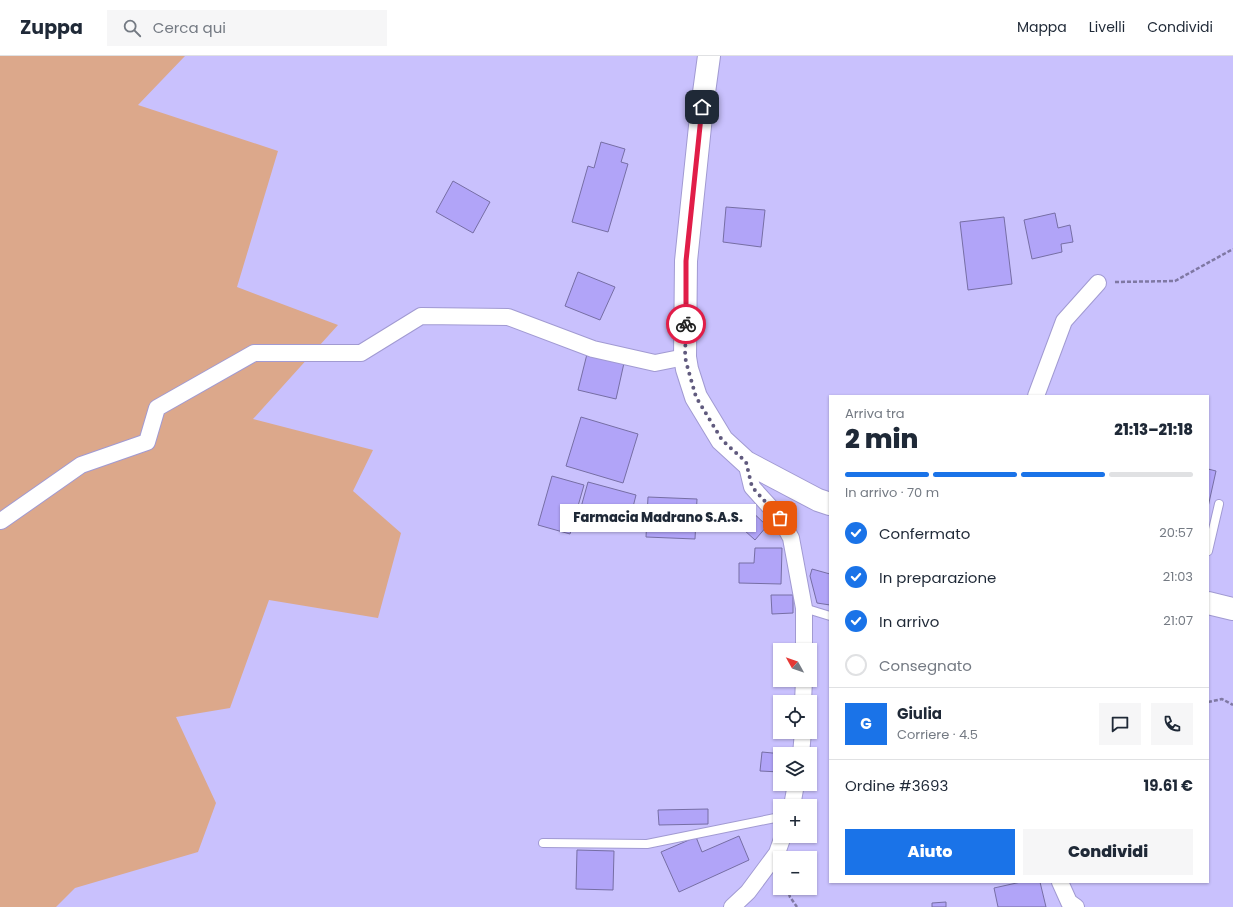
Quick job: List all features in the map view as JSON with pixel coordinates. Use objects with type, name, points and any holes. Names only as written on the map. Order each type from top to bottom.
[{"type":"main road","points":[[709,56],[702,107],[686,261],[685,357],[688,369],[696,397],[722,440],[746,462],[818,500],[829,504]]},
{"type":"main road","points":[[1209,603],[1233,609]]},
{"type":"street","points":[[1036,395],[1064,322],[1098,283]]},
{"type":"street","points":[[1,521],[81,465],[147,442],[157,408],[254,353],[362,352],[421,316],[508,317],[593,349],[655,363],[685,357]]},
{"type":"street","points":[[746,462],[752,487],[780,518],[791,538],[804,608],[804,643]]},
{"type":"street","points":[[732,907],[748,892],[777,853],[781,843]]},
{"type":"street","points":[[1060,883],[1070,902],[1076,907]]},
{"type":"lane","points":[[1209,546],[1219,504]]},
{"type":"lane","points":[[804,608],[829,616]]},
{"type":"lane","points":[[543,843],[647,844],[773,817]]},
{"type":"path","points":[[1098,283],[1175,282],[1233,250]]},
{"type":"path","points":[[1209,702],[1222,699],[1233,705]]},
{"type":"path","points":[[789,895],[797,907]]},
{"type":"shaded area","points":[[0,56],[185,56],[138,105],[278,151],[237,287],[338,325],[253,419],[373,450],[353,491],[401,533],[378,618],[269,600],[230,708],[176,717],[216,803],[198,852],[75,888],[56,907],[0,907]]},
{"type":"building","points":[[601,142],[625,149],[621,162],[628,164],[608,232],[572,222],[588,166],[594,168]]},
{"type":"building","points":[[453,181],[490,202],[473,233],[436,212]]},
{"type":"building","points":[[726,207],[765,210],[761,247],[723,242]]},
{"type":"building","points":[[1055,213],[1058,228],[1070,225],[1073,242],[1061,244],[1062,252],[1032,259],[1024,220]]},
{"type":"building","points":[[1004,217],[1012,284],[968,290],[960,222]]},
{"type":"building","points":[[578,272],[615,287],[600,320],[565,306]]},
{"type":"building","points":[[587,354],[624,363],[616,399],[578,390]]},
{"type":"building","points":[[581,417],[638,434],[623,483],[566,466]]},
{"type":"building","points":[[1209,469],[1216,471],[1209,502]]},
{"type":"building","points":[[552,476],[584,485],[570,534],[538,525]]},
{"type":"building","points":[[588,482],[636,495],[627,531],[578,518]]},
{"type":"building","points":[[648,497],[697,499],[695,539],[646,537]]},
{"type":"building","points":[[745,505],[767,526],[755,540],[732,519]]},
{"type":"building","points":[[755,548],[782,548],[781,584],[739,583],[739,563],[754,563]]},
{"type":"building","points":[[812,569],[829,574],[829,605],[817,603],[810,576]]},
{"type":"building","points":[[771,595],[793,595],[793,613],[772,614]]},
{"type":"building","points":[[762,752],[773,753],[773,772],[760,771]]},
{"type":"building","points":[[708,809],[708,824],[659,825],[658,810]]},
{"type":"building","points":[[739,836],[749,860],[679,892],[661,852],[696,837],[702,852]]},
{"type":"building","points":[[577,850],[614,851],[613,890],[576,889]]},
{"type":"building","points":[[1016,883],[1040,883],[1046,907],[998,907],[994,888]]},
{"type":"building","points":[[946,902],[946,907],[932,907],[932,903]]},
{"type":"way so far","points":[[686,324],[685,357],[696,397],[722,440],[746,462],[752,487],[780,518]]},
{"type":"place","name":"Farmacia Madrano S.A.S.","points":[[780,518]]},
{"type":"route","points":[[686,324],[686,261],[702,107]]}]
